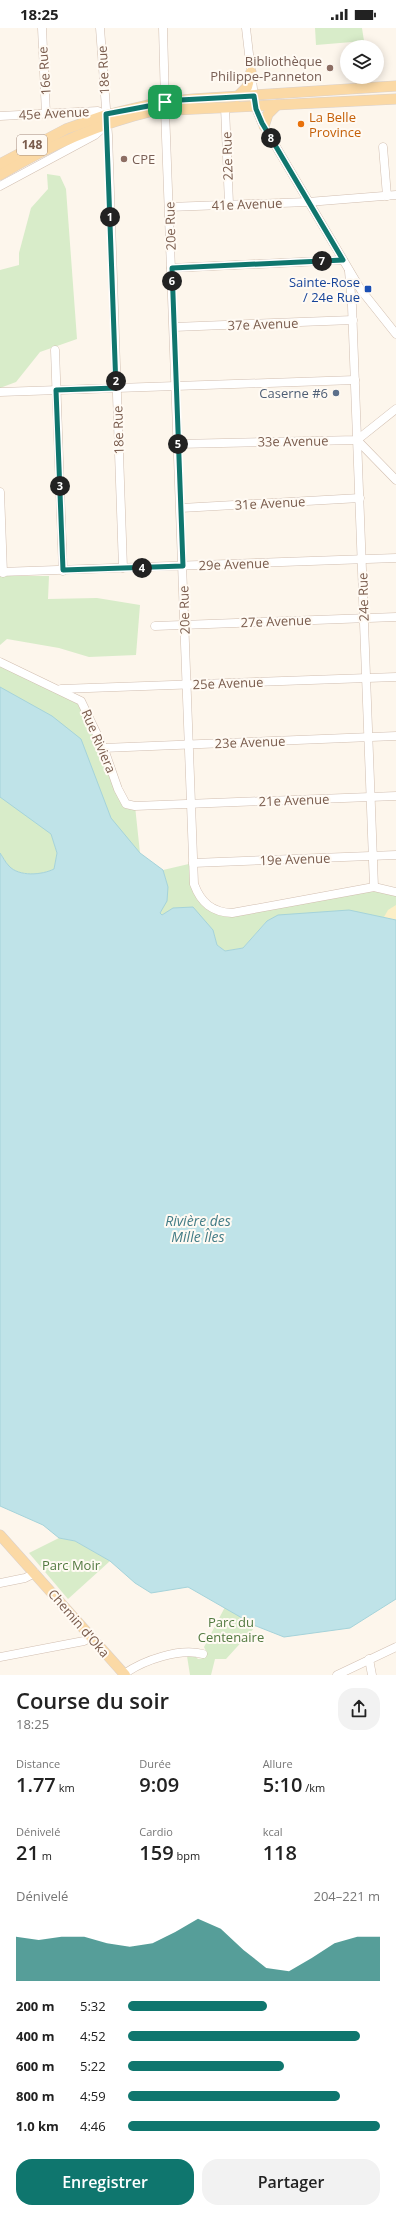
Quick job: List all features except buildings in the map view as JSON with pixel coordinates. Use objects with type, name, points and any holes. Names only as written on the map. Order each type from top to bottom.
[{"type":"main road","points":[[237,97],[247,87],[251,72]]},
{"type":"main road","name":"148","points":[[165,106],[225,107],[255,101],[396,86]]},
{"type":"main road","name":"148","points":[[0,164],[53,135],[107,119],[139,114],[165,106],[237,97],[277,105],[396,100]]},
{"type":"main road","points":[[264,126],[268,114],[277,105]]},
{"type":"main road","name":"148","points":[[0,175],[56,144],[107,119]]},
{"type":"main road","name":"Chemin d'Oka","points":[[0,1535],[124,1674]]},
{"type":"street","name":"16e Rue","points":[[42,28],[46,114]]},
{"type":"street","name":"18e Rue","points":[[100,28],[107,119],[123,568]]},
{"type":"street","name":"20e Rue","points":[[163,28],[194,884],[198,894],[213,910],[232,913],[374,887]]},
{"type":"street","points":[[246,28],[255,101],[264,126],[349,271],[368,300],[396,333]]},
{"type":"street","name":"22e Rue","points":[[225,107],[229,204]]},
{"type":"street","name":"45e Avenue","points":[[0,116],[98,111],[107,119]]},
{"type":"street","points":[[0,186],[95,135],[107,119]]},
{"type":"street","points":[[383,147],[387,196]]},
{"type":"street","name":"41e Avenue","points":[[169,207],[308,202],[396,195]]},
{"type":"street","points":[[172,268],[343,260]]},
{"type":"street","name":"24e Rue","points":[[349,271],[353,320],[358,440],[374,887]]},
{"type":"street","points":[[352,306],[358,301],[368,300]]},
{"type":"street","name":"37e Avenue","points":[[174,327],[353,320]]},
{"type":"street","points":[[55,350],[63,570]]},
{"type":"street","points":[[0,392],[355,380]]},
{"type":"street","points":[[396,409],[358,440],[396,480]]},
{"type":"street","name":"33e Avenue","points":[[178,444],[358,440]]},
{"type":"street","points":[[0,492],[2,572]]},
{"type":"street","name":"31e Avenue","points":[[180,508],[360,498]]},
{"type":"street","name":"29e Avenue","points":[[2,572],[396,558]]},
{"type":"street","name":"27e Avenue","points":[[155,626],[396,617]]},
{"type":"street","name":"Rue Riviera","points":[[0,662],[59,689],[81,701],[104,748],[118,789],[126,804],[134,806],[192,804]]},
{"type":"street","name":"25e Avenue","points":[[59,689],[396,677]]},
{"type":"street","name":"23e Avenue","points":[[104,748],[396,736]]},
{"type":"street","name":"21e Avenue","points":[[192,804],[396,796]]},
{"type":"street","name":"19e Avenue","points":[[193,863],[396,856]]},
{"type":"street","points":[[374,887],[396,892]]},
{"type":"street","points":[[0,1583],[25,1578],[35,1573]]},
{"type":"street","points":[[0,1656],[84,1641],[92,1637]]},
{"type":"street","points":[[337,1675],[369,1659],[396,1648]]},
{"type":"street","points":[[124,1674],[139,1666],[169,1655],[189,1652],[203,1654]]},
{"type":"street","points":[[369,1659],[372,1675]]},
{"type":"green space","points":[[315,28],[362,28],[364,40],[340,40],[340,43],[316,45]]},
{"type":"green space","points":[[47,174],[60,176],[66,189],[77,339],[40,352],[16,382],[0,388],[0,270],[19,265],[19,253],[31,208],[48,189]]},
{"type":"green space","points":[[0,576],[49,576],[48,599],[97,598],[140,605],[136,655],[89,657],[59,648],[7,639],[0,645]]},
{"type":"green space","points":[[0,662],[81,701],[126,804],[135,806],[140,853],[51,834],[57,853],[54,869],[43,873],[31,874],[13,870],[6,863],[0,853]]},
{"type":"green space","points":[[193,863],[198,894],[222,912],[375,887],[396,893],[396,920],[384,917],[267,921],[243,948],[225,951],[217,945],[213,930],[174,908],[162,915],[160,913],[165,902],[167,892],[163,870]]},
{"type":"green space","name":"Parc Moir","points":[[59,1538],[75,1541],[110,1561],[68,1599],[29,1553]]},
{"type":"green space","name":"Parc du Centenaire","points":[[225,1607],[256,1626],[226,1659],[215,1659],[211,1675],[190,1675],[187,1656],[194,1655],[198,1659],[204,1658],[206,1651],[204,1647]]},
{"type":"sand","points":[[396,905],[396,920],[384,917],[388,910]]},
{"type":"water","name":"Rivière des Mille Îles","points":[[0,687],[52,716],[81,739],[111,818],[140,853],[163,870],[168,887],[167,901],[160,913],[162,915],[173,908],[193,907],[213,930],[217,945],[225,951],[243,948],[267,921],[278,915],[349,910],[396,920],[396,1599],[350,1628],[284,1637],[256,1626],[188,1587],[151,1593],[135,1583],[110,1561],[75,1541],[59,1538],[43,1525],[0,1506],[0,853],[13,870],[37,874],[54,869],[57,853],[51,834],[0,797]]},
{"type":"place","name":"Bibliothèque Philippe-Panneton","points":[[330,68]]},
{"type":"place","name":"La Belle Province","points":[[301,124]]},
{"type":"place","name":"CPE","points":[[124,159]]},
{"type":"place","name":"Sainte-Rose / 24e Rue","points":[[368,289]]},
{"type":"place","name":"Caserne #6","points":[[336,393]]},
{"type":"route","points":[[254,96],[256,109],[262,123],[343,260],[172,268],[183,566],[63,570],[56,390],[116,388],[110,181],[106,114],[165,102],[254,96]]}]
